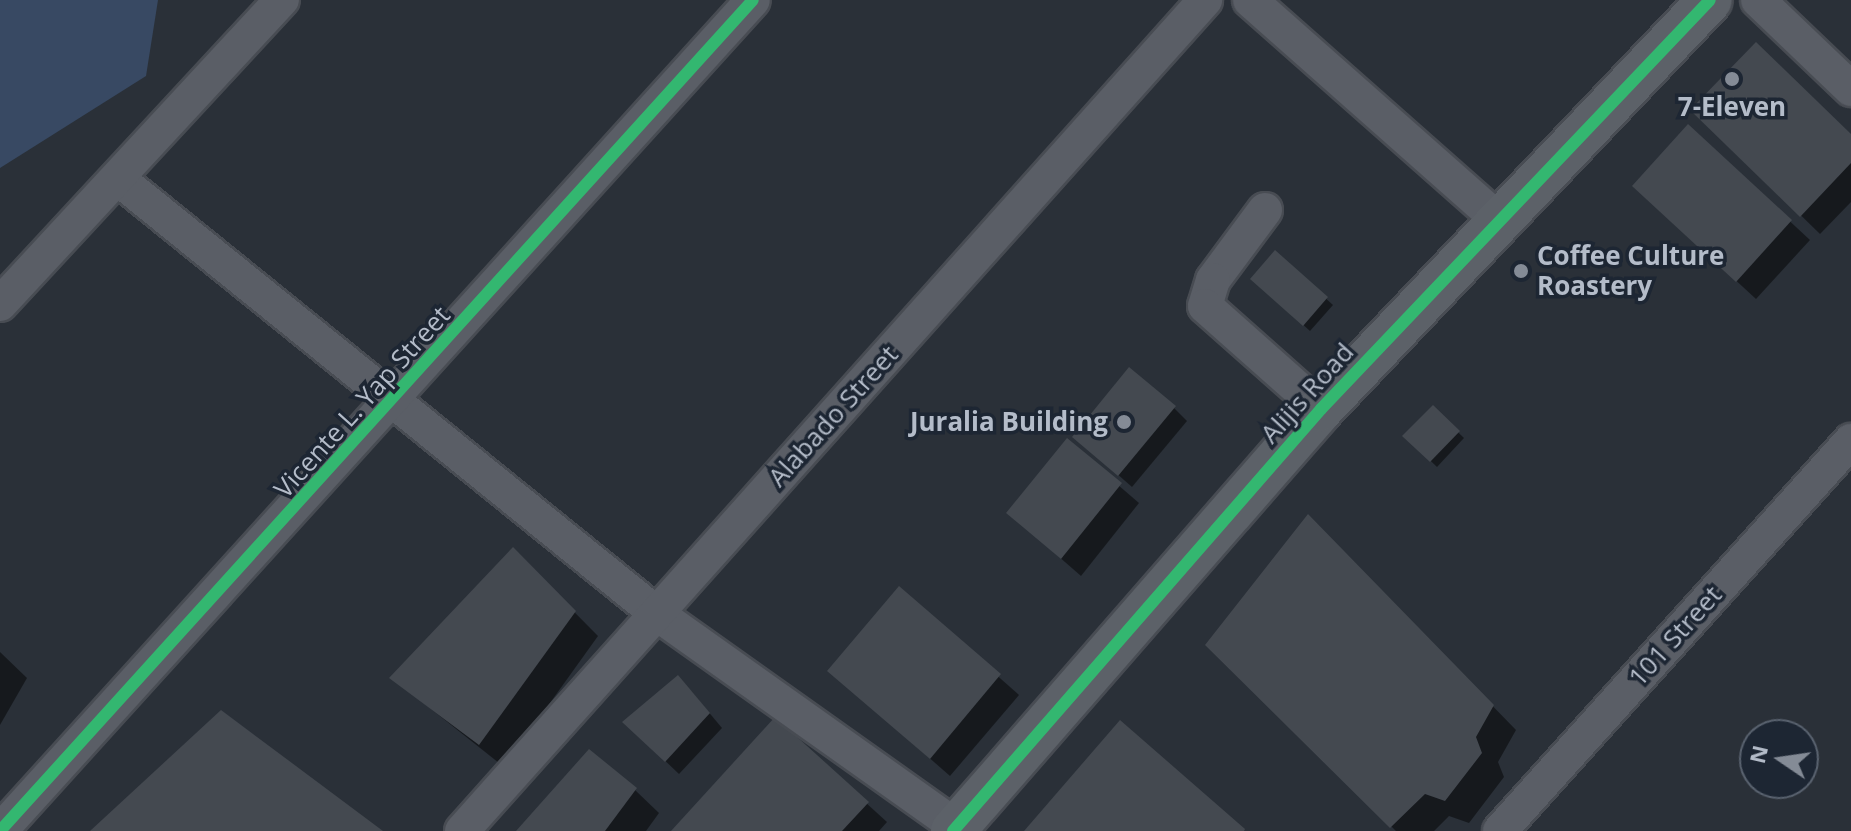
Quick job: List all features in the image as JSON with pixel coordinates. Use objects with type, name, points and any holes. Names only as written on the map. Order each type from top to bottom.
[{"type":"main road","name":"Alijis Road","points":[[955,829],[1321,409],[1496,218],[1710,0]]},
{"type":"street","points":[[0,304],[121,181],[282,0]]},
{"type":"street","name":"Vicente L. Yap Street","points":[[0,831],[397,397],[753,0]]},
{"type":"street","name":"Alabado Street","points":[[462,831],[1205,0]]},
{"type":"street","points":[[1250,0],[1496,218]]},
{"type":"street","points":[[1758,0],[1851,89]]},
{"type":"street","points":[[121,181],[397,397],[656,613],[955,829]]},
{"type":"street","points":[[1265,210],[1213,280],[1205,306],[1321,409]]},
{"type":"street","name":"101 Street","points":[[1500,831],[1851,441]]},
{"type":"water","points":[[0,0],[158,0],[146,76],[0,168]]},
{"type":"building","points":[[1756,42],[1851,134],[1851,163],[1800,217],[1690,110]]},
{"type":"building","points":[[1688,124],[1792,220],[1736,282],[1632,186]]},
{"type":"building","points":[[1275,250],[1328,297],[1303,326],[1250,279]]},
{"type":"building","name":"Juralia Building","points":[[1129,367],[1176,406],[1118,476],[1072,437]]},
{"type":"building","points":[[1433,405],[1460,431],[1430,462],[1402,436]]},
{"type":"building","points":[[1067,438],[1122,483],[1061,559],[1006,513]]},
{"type":"building","points":[[1308,514],[1494,705],[1476,737],[1482,753],[1445,801],[1425,794],[1390,828],[1205,645]]},
{"type":"building","points":[[513,547],[576,611],[479,745],[389,678]]},
{"type":"building","points":[[899,586],[1001,674],[930,759],[827,671]]},
{"type":"building","points":[[678,675],[710,713],[665,762],[622,722]]},
{"type":"building","points":[[221,710],[383,831],[90,831]]},
{"type":"building","points":[[775,717],[869,802],[842,831],[671,831]]},
{"type":"building","points":[[1120,720],[1245,829],[1244,831],[1024,831]]},
{"type":"building","points":[[589,749],[637,788],[605,831],[516,831]]},
{"type":"cycle path","points":[[0,831],[753,0]]},
{"type":"cycle path","points":[[953,831],[1321,409],[1710,0]]},
{"type":"place","name":"7-Eleven","points":[[1732,79]]},
{"type":"place","name":"Coffee Culture Roastery","points":[[1521,271]]},
{"type":"place","name":"Juralia Building","points":[[1124,422]]}]
